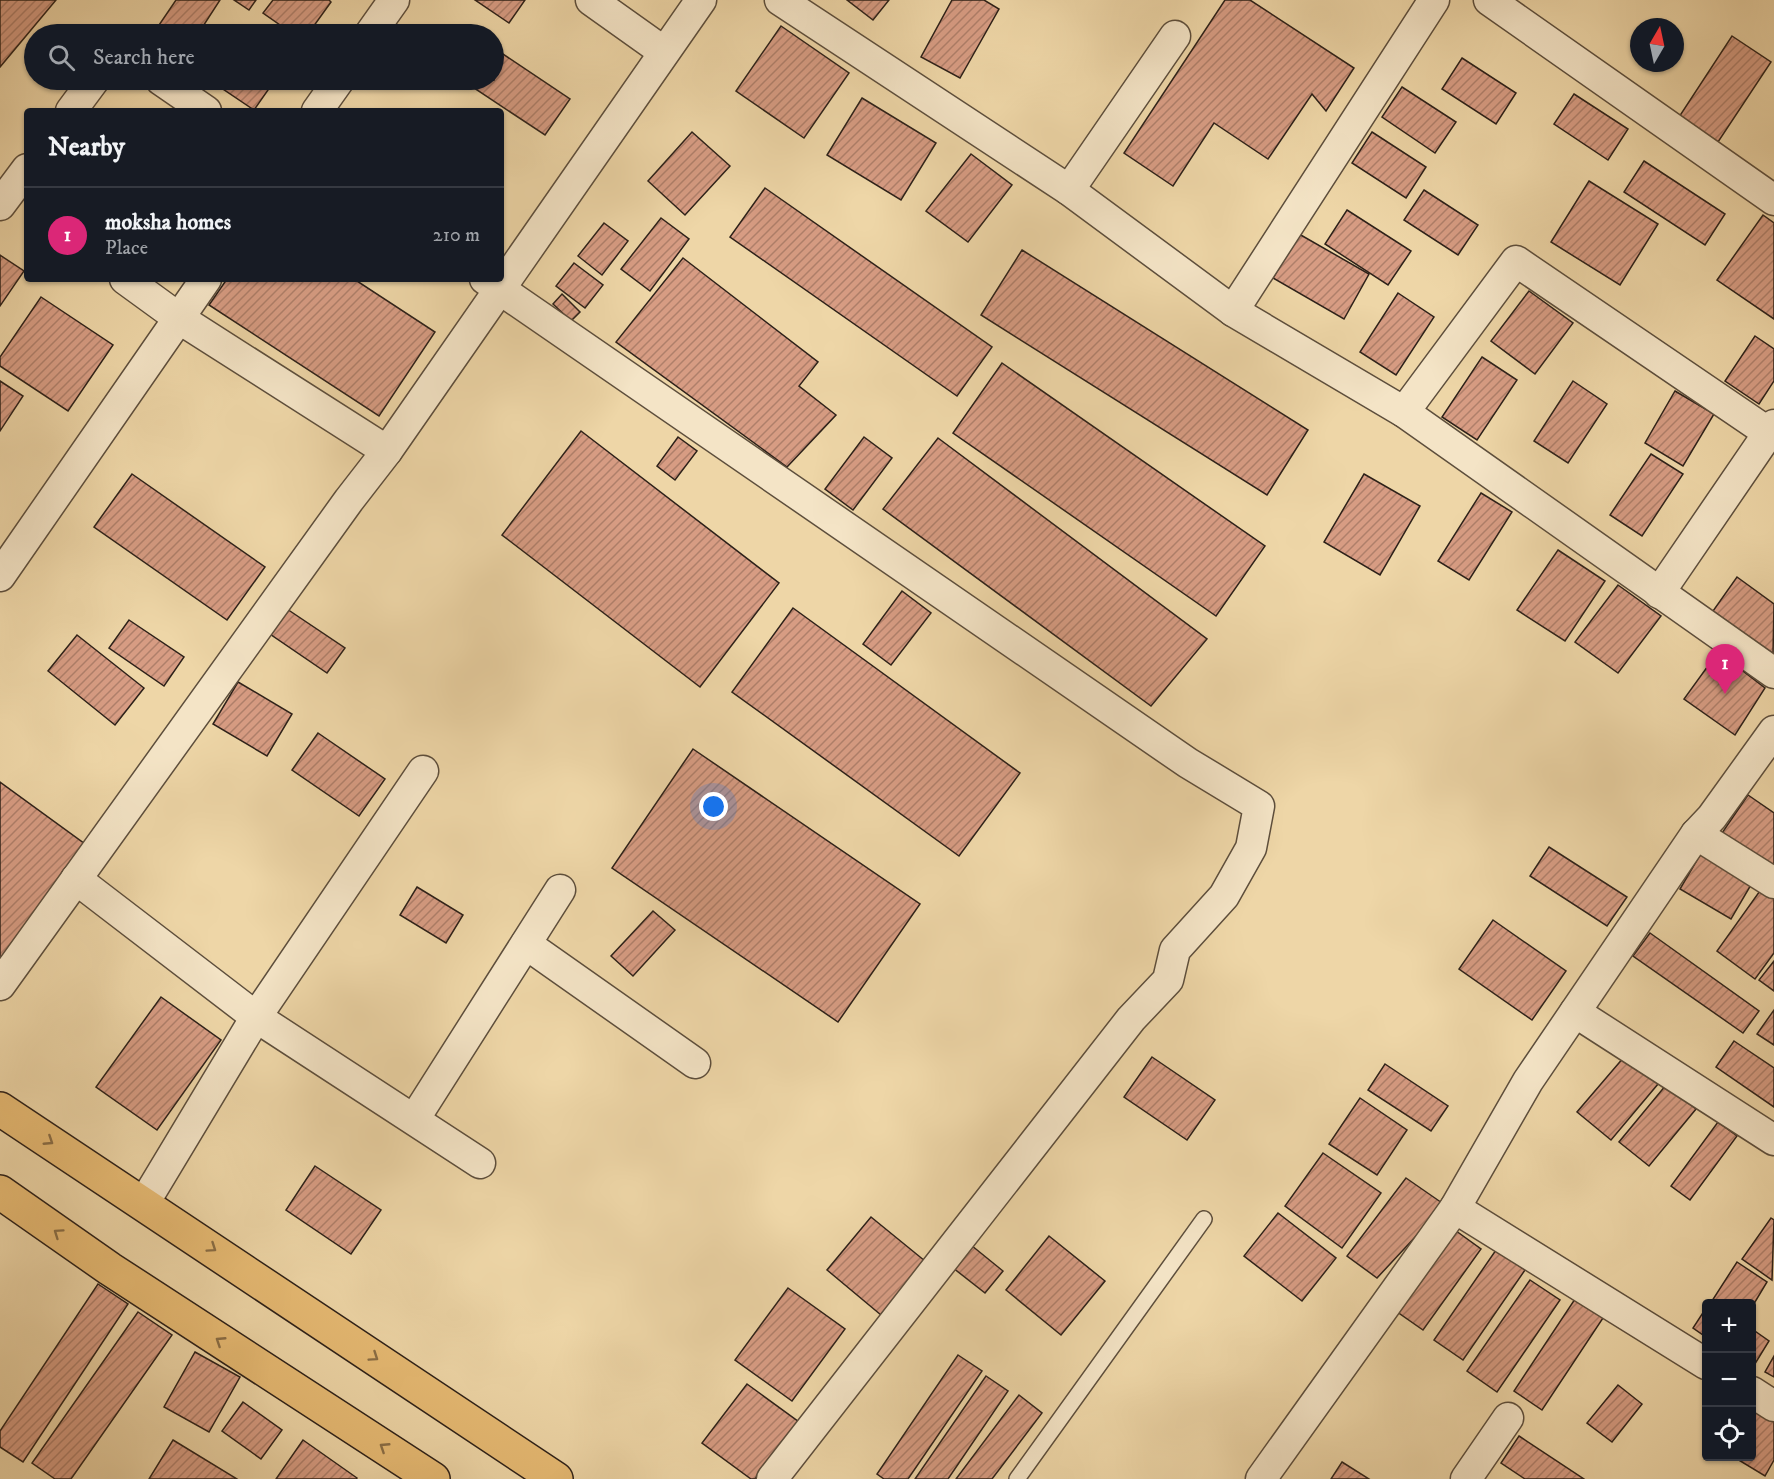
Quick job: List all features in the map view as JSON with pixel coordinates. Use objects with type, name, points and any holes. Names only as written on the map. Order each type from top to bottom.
[{"type":"highway","points":[[0,1109],[556,1479]]},
{"type":"highway","points":[[0,1192],[110,1269],[433,1479]]},
{"type":"street","points":[[377,24],[394,0]]},
{"type":"street","points":[[591,0],[664,52]]},
{"type":"street","points":[[504,270],[701,0]]},
{"type":"street","points":[[780,0],[1069,190],[1233,311],[1404,412],[1774,673]]},
{"type":"street","points":[[1233,311],[1434,0]]},
{"type":"street","points":[[1489,0],[1774,200]]},
{"type":"street","points":[[1069,190],[1175,36]]},
{"type":"street","points":[[73,108],[87,90]]},
{"type":"street","points":[[176,90],[202,108]]},
{"type":"street","points":[[319,108],[332,90]]},
{"type":"street","points":[[12,202],[24,176]]},
{"type":"street","points":[[1404,412],[1516,261],[1771,429],[1659,593]]},
{"type":"street","points":[[129,282],[180,319],[387,452]]},
{"type":"street","points":[[0,576],[204,282]]},
{"type":"street","points":[[0,985],[349,500],[387,452],[494,284],[1178,756],[1259,806],[1251,848],[1224,896],[1175,950],[1168,980],[1155,997],[1131,1019],[772,1479]]},
{"type":"street","points":[[1262,1479],[1455,1208],[1528,1081],[1696,834],[1712,818],[1774,731]]},
{"type":"street","points":[[144,1203],[256,1017],[423,771]]},
{"type":"street","points":[[1696,834],[1774,883]]},
{"type":"street","points":[[76,879],[256,1017],[480,1162]]},
{"type":"street","points":[[415,1118],[560,890]]},
{"type":"street","points":[[526,944],[695,1063]]},
{"type":"street","points":[[1575,1012],[1774,1140]]},
{"type":"street","points":[[1455,1208],[1702,1361]]},
{"type":"street","points":[[1756,1395],[1774,1406]]},
{"type":"street","points":[[1466,1479],[1508,1418]]},
{"type":"lane","points":[[1017,1479],[1204,1219]]},
{"type":"building","points":[[0,0],[56,0],[36,24],[24,24],[24,38],[0,67]]},
{"type":"building","points":[[176,0],[220,0],[204,24],[160,24]]},
{"type":"building","points":[[234,0],[256,0],[249,10]]},
{"type":"building","points":[[273,0],[329,0],[331,2],[315,24],[279,24],[263,13]]},
{"type":"building","points":[[475,0],[525,0],[509,23]]},
{"type":"building","points":[[847,0],[889,0],[873,20]]},
{"type":"building","points":[[952,0],[984,0],[999,9],[960,78],[921,57]]},
{"type":"building","points":[[1225,0],[1250,0],[1354,68],[1326,111],[1312,94],[1268,159],[1214,123],[1173,186],[1124,153]]},
{"type":"building","points":[[781,26],[849,73],[804,138],[736,91]]},
{"type":"building","points":[[1732,36],[1771,62],[1718,142],[1679,117]]},
{"type":"building","points":[[504,55],[570,99],[545,135],[477,90],[504,90]]},
{"type":"building","points":[[1462,58],[1516,93],[1496,124],[1442,89]]},
{"type":"building","points":[[1402,87],[1456,122],[1435,153],[1382,117]]},
{"type":"building","points":[[224,90],[268,90],[255,108],[251,108]]},
{"type":"building","points":[[1574,94],[1628,129],[1608,160],[1554,124]]},
{"type":"building","points":[[862,98],[936,143],[901,200],[827,155]]},
{"type":"building","points":[[692,132],[730,166],[685,215],[648,181]]},
{"type":"building","points":[[1372,132],[1426,167],[1406,198],[1352,163]]},
{"type":"building","points":[[971,154],[1012,185],[968,242],[926,211]]},
{"type":"building","points":[[1644,161],[1725,214],[1705,245],[1624,192]]},
{"type":"building","points":[[1589,181],[1658,224],[1620,285],[1551,242]]},
{"type":"building","points":[[765,188],[992,347],[957,396],[730,237]]},
{"type":"building","points":[[1424,190],[1478,225],[1458,255],[1404,220]]},
{"type":"building","points":[[1347,210],[1411,251],[1388,285],[1325,244]]},
{"type":"building","points":[[1763,215],[1774,223],[1774,319],[1717,280]]},
{"type":"building","points":[[661,218],[689,239],[650,291],[621,269]]},
{"type":"building","points":[[604,223],[628,241],[602,275],[578,256]]},
{"type":"building","points":[[1299,234],[1369,274],[1344,319],[1273,278]]},
{"type":"building","points":[[1022,250],[1308,430],[1267,495],[981,315]]},
{"type":"building","points":[[0,255],[24,271],[0,306]]},
{"type":"building","points":[[683,258],[818,362],[799,386],[836,415],[787,467],[616,342]]},
{"type":"building","points":[[574,263],[603,285],[585,308],[556,286]]},
{"type":"building","points":[[225,282],[359,282],[435,332],[379,416],[209,305]]},
{"type":"building","points":[[1529,291],[1573,323],[1535,374],[1491,341]]},
{"type":"building","points":[[1398,293],[1434,317],[1396,375],[1360,352]]},
{"type":"building","points":[[562,294],[580,312],[571,321],[553,304]]},
{"type":"building","points":[[41,297],[113,345],[68,411],[0,366],[0,357]]},
{"type":"building","points":[[1755,336],[1774,349],[1774,381],[1759,404],[1725,381]]},
{"type":"building","points":[[1482,357],[1517,380],[1477,440],[1442,417]]},
{"type":"building","points":[[1002,363],[1265,546],[1216,616],[953,433]]},
{"type":"building","points":[[0,381],[23,396],[0,431]]},
{"type":"building","points":[[1573,381],[1607,404],[1568,463],[1534,441]]},
{"type":"building","points":[[1675,391],[1714,414],[1683,466],[1645,443]]},
{"type":"building","points":[[581,431],[779,583],[700,687],[502,535]]},
{"type":"building","points":[[678,437],[697,451],[675,480],[657,466]]},
{"type":"building","points":[[864,437],[892,458],[853,510],[825,489]]},
{"type":"building","points":[[938,438],[1207,639],[1151,706],[883,509]]},
{"type":"building","points":[[1651,454],[1683,474],[1642,536],[1610,515]]},
{"type":"building","points":[[132,474],[265,567],[227,620],[94,527]]},
{"type":"building","points":[[1364,474],[1420,506],[1380,575],[1324,542]]},
{"type":"building","points":[[1481,493],[1512,512],[1469,580],[1438,561]]},
{"type":"building","points":[[1558,550],[1605,581],[1565,641],[1517,610]]},
{"type":"building","points":[[1737,577],[1774,604],[1773,655],[1713,611]]},
{"type":"building","points":[[1618,585],[1661,616],[1618,673],[1575,642]]},
{"type":"building","points":[[902,591],[931,613],[891,665],[863,644]]},
{"type":"building","points":[[284,607],[345,648],[327,673],[267,632]]},
{"type":"building","points":[[793,608],[1020,773],[959,856],[732,692]]},
{"type":"building","points":[[129,620],[184,657],[164,686],[109,648]]},
{"type":"building","points":[[77,635],[144,688],[115,725],[48,671]]},
{"type":"building","points":[[1718,652],[1765,688],[1735,735],[1684,699]]},
{"type":"building","points":[[238,682],[292,714],[267,756],[213,724]]},
{"type":"building","points":[[318,733],[385,779],[359,816],[292,770]]},
{"type":"building","points":[[693,749],[920,904],[838,1022],[612,868]]},
{"type":"building","points":[[0,782],[85,844],[0,960]]},
{"type":"building","points":[[1748,795],[1774,813],[1774,869],[1722,833]]},
{"type":"building","points":[[1549,847],[1627,897],[1607,926],[1530,876]]},
{"type":"building","points":[[1704,848],[1755,878],[1731,919],[1680,889]]},
{"type":"building","points":[[1767,881],[1774,886],[1774,953],[1755,979],[1717,951]]},
{"type":"building","points":[[417,887],[463,915],[446,943],[400,915]]},
{"type":"building","points":[[653,911],[675,930],[633,976],[611,956]]},
{"type":"building","points":[[1493,920],[1566,971],[1532,1020],[1459,969]]},
{"type":"building","points":[[1650,933],[1759,1011],[1743,1033],[1633,956]]},
{"type":"building","points":[[1774,961],[1774,991],[1759,980]]},
{"type":"building","points":[[161,997],[221,1040],[157,1130],[96,1087]]},
{"type":"building","points":[[1774,1010],[1774,1045],[1757,1034]]},
{"type":"building","points":[[1734,1041],[1774,1068],[1774,1107],[1716,1067]]},
{"type":"building","points":[[1152,1057],[1215,1100],[1187,1140],[1124,1097]]},
{"type":"building","points":[[1624,1057],[1658,1084],[1611,1140],[1577,1112]]},
{"type":"building","points":[[1385,1064],[1448,1106],[1431,1131],[1368,1090]]},
{"type":"building","points":[[1666,1085],[1696,1109],[1649,1166],[1619,1142]]},
{"type":"building","points":[[1360,1098],[1407,1130],[1377,1175],[1329,1144]]},
{"type":"building","points":[[1718,1122],[1737,1136],[1690,1200],[1671,1186]]},
{"type":"building","points":[[1323,1153],[1381,1193],[1342,1248],[1285,1206]]},
{"type":"building","points":[[315,1166],[381,1210],[351,1254],[286,1210]]},
{"type":"building","points":[[1406,1178],[1445,1205],[1377,1278],[1347,1256]]},
{"type":"building","points":[[1278,1213],[1336,1258],[1302,1301],[1244,1256]]},
{"type":"building","points":[[871,1217],[925,1261],[881,1315],[827,1270]]},
{"type":"building","points":[[1771,1218],[1774,1220],[1772,1280],[1742,1259]]},
{"type":"building","points":[[1452,1228],[1481,1249],[1423,1330],[1393,1309]]},
{"type":"building","points":[[1049,1236],[1105,1281],[1061,1335],[1006,1290]]},
{"type":"building","points":[[966,1241],[1003,1271],[985,1293],[948,1264]]},
{"type":"building","points":[[1496,1250],[1525,1270],[1463,1360],[1434,1340]]},
{"type":"building","points":[[1737,1262],[1767,1282],[1756,1300],[1713,1299]]},
{"type":"building","points":[[1530,1280],[1560,1300],[1497,1392],[1467,1371]]},
{"type":"building","points":[[98,1284],[128,1304],[23,1462],[0,1447],[0,1431]]},
{"type":"building","points":[[788,1288],[845,1329],[792,1401],[735,1360]]},
{"type":"building","points":[[1577,1296],[1605,1315],[1542,1410],[1514,1391]]},
{"type":"building","points":[[138,1312],[172,1335],[71,1479],[55,1479],[32,1463]]},
{"type":"building","points":[[1702,1314],[1702,1334],[1693,1328]]},
{"type":"building","points":[[1756,1332],[1769,1341],[1756,1362]]},
{"type":"building","points":[[195,1352],[240,1377],[209,1432],[164,1407]]},
{"type":"building","points":[[958,1355],[982,1371],[908,1479],[884,1479],[877,1474]]},
{"type":"building","points":[[1774,1356],[1774,1377],[1765,1372]]},
{"type":"building","points":[[986,1376],[1008,1391],[948,1479],[915,1479]]},
{"type":"building","points":[[747,1384],[799,1422],[755,1479],[751,1479],[702,1443]]},
{"type":"building","points":[[1618,1385],[1642,1404],[1612,1442],[1587,1423]]},
{"type":"building","points":[[1019,1395],[1042,1413],[992,1479],[956,1479]]},
{"type":"building","points":[[243,1402],[282,1430],[261,1459],[222,1431]]},
{"type":"building","points":[[1756,1405],[1774,1416],[1774,1460],[1765,1476],[1740,1461],[1756,1461]]},
{"type":"building","points":[[1519,1436],[1584,1479],[1525,1479],[1501,1463]]},
{"type":"building","points":[[173,1440],[237,1479],[149,1479]]},
{"type":"building","points":[[303,1440],[357,1478],[276,1479]]},
{"type":"building","points":[[1342,1462],[1369,1479],[1331,1479]]},
{"type":"place","name":"moksha homes","points":[[1725,694]]}]
